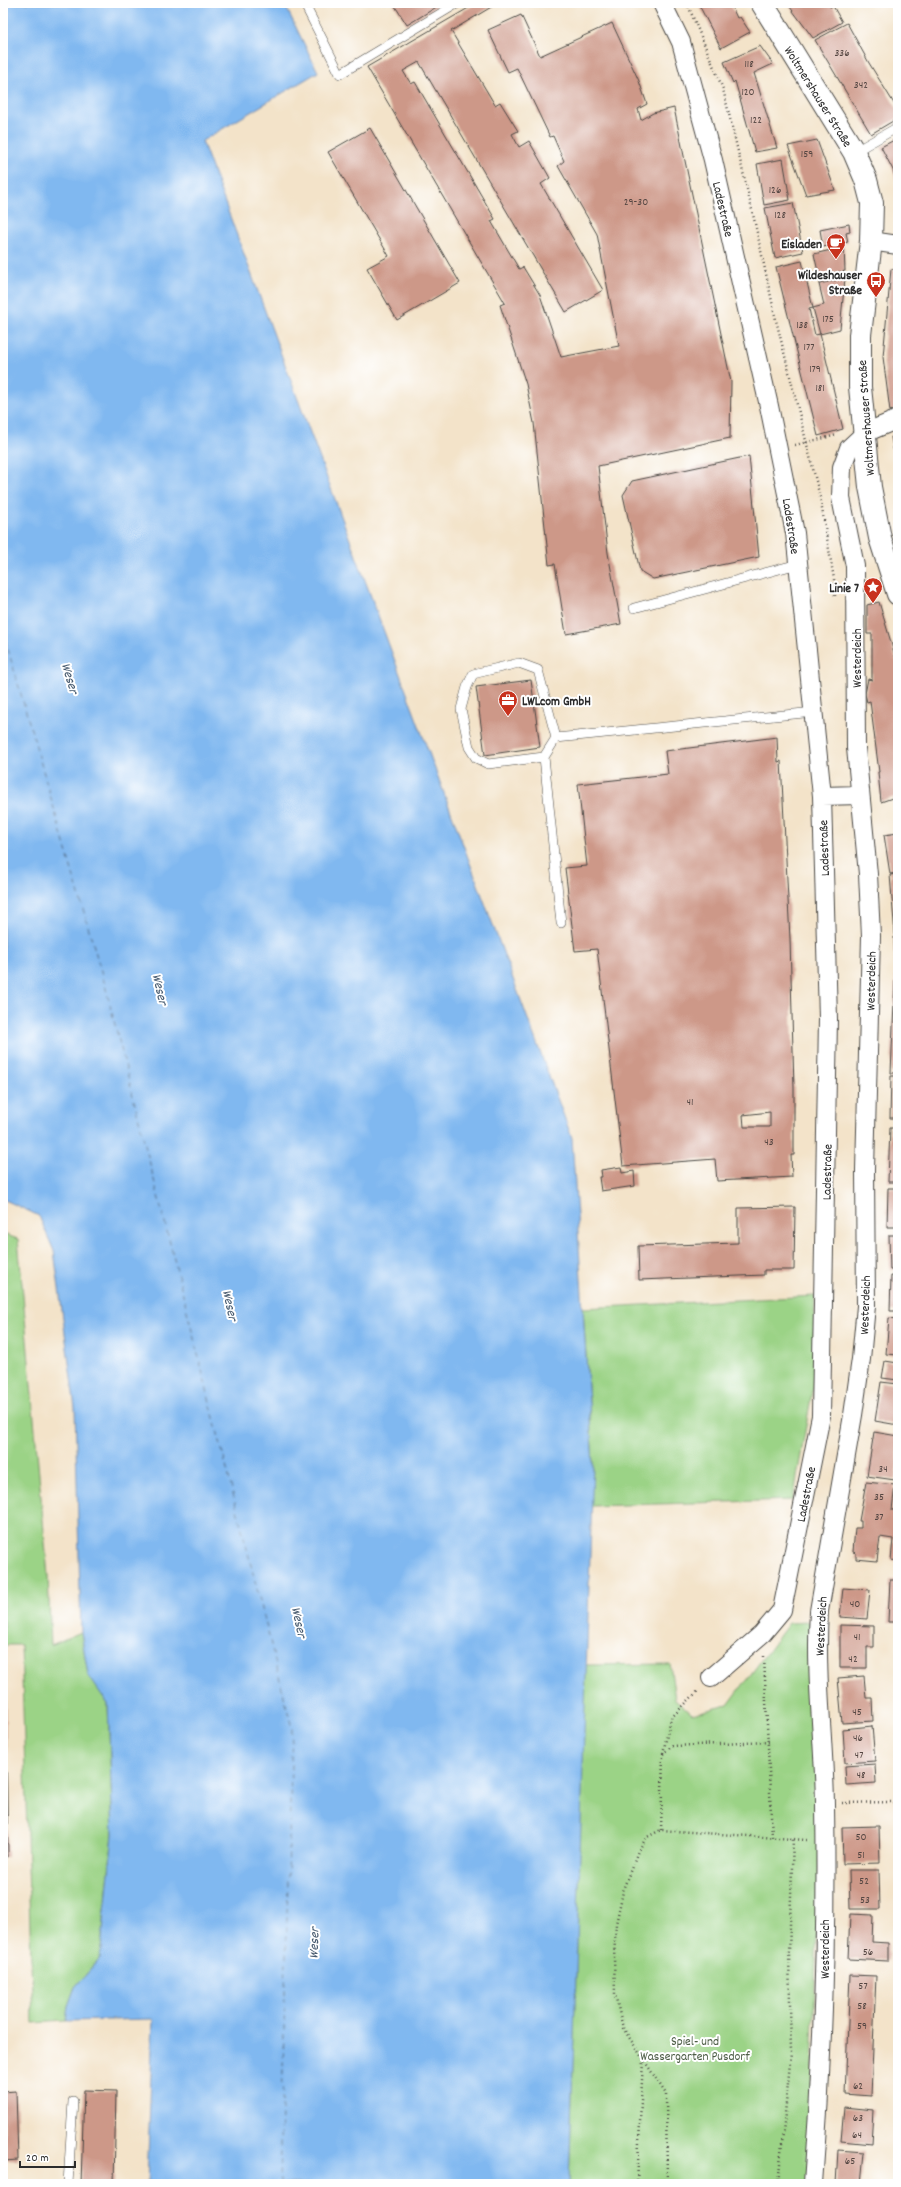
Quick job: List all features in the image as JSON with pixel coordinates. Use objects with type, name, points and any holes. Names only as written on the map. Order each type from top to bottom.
[{"type":"street","name":"Ladestraße","points":[[662,3],[681,42],[713,160],[769,406],[795,533],[822,796],[828,1019],[821,1416],[782,1610],[762,1634],[711,1678]]},
{"type":"street","name":"Woltmershauser Straße","points":[[762,3],[854,152],[866,180],[872,203],[871,241],[860,335],[860,388],[870,487],[880,538],[898,594]]},
{"type":"street","points":[[871,241],[898,245]]},
{"type":"street","points":[[865,433],[898,419]]},
{"type":"street","name":"Westerdeich","points":[[813,2184],[823,2038],[825,1841],[825,1804],[817,1642],[819,1611],[853,1415],[866,1306],[865,1170],[871,974],[868,874],[856,748],[855,566],[841,498],[842,467],[849,448],[865,433]]},
{"type":"street","points":[[822,796],[860,795]]},
{"type":"lane","points":[[304,3],[340,74],[458,3]]},
{"type":"lane","points":[[854,152],[898,127]]},
{"type":"lane","points":[[634,608],[798,564]]},
{"type":"lane","points":[[544,757],[488,764],[476,758],[469,747],[461,709],[467,687],[473,674],[519,663],[538,670],[556,738],[544,757],[561,924]]},
{"type":"lane","points":[[556,738],[814,712]]},
{"type":"lane","points":[[68,2184],[73,2101]]},
{"type":"path","points":[[687,3],[723,89],[753,214],[776,320],[820,497],[834,579],[836,601]]},
{"type":"path","points":[[797,444],[834,435]]},
{"type":"path","points":[[762,1634],[769,1742],[772,1837]]},
{"type":"path","points":[[662,1830],[663,1754],[671,1718],[711,1678]]},
{"type":"path","points":[[663,1754],[672,1746],[769,1742]]},
{"type":"path","points":[[840,1803],[892,1802],[898,1805]]},
{"type":"path","points":[[667,2184],[666,2094],[623,2028],[615,1994],[614,1957],[616,1924],[624,1887],[638,1851],[647,1837],[662,1830],[825,1841]]},
{"type":"path","points":[[778,2184],[791,2053],[789,1953],[793,1839]]},
{"type":"path","points":[[637,2184],[643,2059]]},
{"type":"green space","points":[[3,1234],[18,1239],[48,1576],[51,1645],[81,1632],[88,1674],[108,1704],[113,1834],[100,1959],[75,1987],[68,2006],[66,2021],[33,2023],[21,1645],[3,1645]]},
{"type":"green space","points":[[815,1296],[813,1386],[793,1500],[591,1506],[593,1464],[583,1308]]},
{"type":"green space","name":"Spiel- und Wassergarten Pusdorf","points":[[810,1622],[809,1635],[820,1846],[808,2184],[569,2184],[586,1665],[670,1664],[675,1699],[692,1714],[728,1705],[789,1623]]},
{"type":"water","name":"Weser","points":[[3,3],[284,3],[318,72],[202,141],[572,1138],[593,1465],[569,2184],[147,2184],[153,2019],[66,2021],[68,2006],[75,1987],[100,1959],[113,1834],[108,1704],[88,1675],[81,1632],[75,1408],[54,1251],[39,1216],[3,1199]]},
{"type":"building","points":[[393,3],[443,3],[407,25]]},
{"type":"building","points":[[477,3],[498,3],[451,31],[495,105],[500,102],[518,131],[512,134],[519,147],[529,141],[550,178],[541,184],[603,290],[566,312],[419,62],[403,71],[411,84],[415,82],[495,219],[491,221],[519,269],[523,267],[540,295],[561,357],[619,346],[597,234],[558,166],[564,161],[553,136],[550,137],[517,68],[508,72],[488,30],[521,15],[540,56],[612,23],[639,81],[647,104],[638,109],[641,120],[653,113],[674,108],[731,382],[730,438],[598,466],[608,553],[621,624],[566,634],[555,564],[549,565],[534,423],[526,384],[500,305],[505,303],[367,67]]},
{"type":"building","points":[[698,3],[730,3],[737,18],[740,17],[750,32],[721,48]]},
{"type":"building","points":[[787,3],[828,3],[830,7],[833,6],[842,22],[813,38]]},
{"type":"building","points":[[847,23],[869,63],[898,110],[898,118],[871,134],[815,40]]},
{"type":"building","points":[[760,46],[773,64],[754,73],[777,148],[755,152],[735,81],[733,83],[724,62]]},
{"type":"building","points":[[370,128],[460,283],[397,320],[367,268],[389,256],[328,152]]},
{"type":"building","points":[[898,138],[898,188],[893,170],[881,147]]},
{"type":"building","points":[[817,140],[835,190],[806,195],[788,146]]},
{"type":"building","points":[[783,159],[790,200],[764,205],[757,164]]},
{"type":"building","points":[[793,203],[803,252],[775,258],[765,208]]},
{"type":"building","points":[[849,224],[850,232],[846,233],[848,242],[823,247],[820,230]]},
{"type":"building","points":[[844,247],[845,271],[819,276],[814,254]]},
{"type":"building","points":[[802,261],[813,308],[809,309],[815,335],[820,334],[843,429],[818,436],[776,267]]},
{"type":"building","points":[[891,269],[898,270],[898,408],[890,411],[883,357]]},
{"type":"building","points":[[845,278],[840,329],[820,334],[813,308],[824,305],[819,284]]},
{"type":"building","points":[[898,434],[898,470],[897,470],[891,437]]},
{"type":"building","points":[[749,456],[759,557],[653,579],[640,571],[623,495],[632,481]]},
{"type":"building","points":[[879,602],[898,666],[898,796],[881,802],[879,772],[870,701],[867,702],[865,694],[868,679],[872,680],[872,634],[867,634],[867,605]]},
{"type":"building","points":[[531,680],[540,747],[485,755],[476,687]]},
{"type":"building","points":[[777,737],[778,762],[781,761],[790,939],[794,1088],[794,1155],[791,1155],[792,1177],[717,1181],[715,1159],[623,1166],[597,949],[575,951],[565,868],[587,866],[578,784],[668,774],[665,751]],"holes":[[[770,1112],[770,1127],[744,1127],[743,1115]]]},
{"type":"building","points":[[898,833],[898,873],[890,874],[884,835]]},
{"type":"building","points":[[898,874],[898,935],[895,935],[890,875]]},
{"type":"building","points":[[894,937],[898,937],[898,1073],[891,1073],[895,980]]},
{"type":"building","points":[[891,1076],[898,1076],[898,1118],[890,1118]]},
{"type":"building","points":[[890,1128],[898,1128],[898,1182],[888,1182]]},
{"type":"building","points":[[621,1167],[622,1173],[634,1171],[635,1186],[601,1191],[599,1177],[602,1177],[601,1170]]},
{"type":"building","points":[[888,1188],[898,1188],[898,1227],[887,1227]]},
{"type":"building","points":[[795,1207],[794,1270],[764,1270],[764,1275],[639,1280],[638,1246],[738,1243],[738,1208]]},
{"type":"building","points":[[889,1235],[898,1235],[898,1270],[890,1270]]},
{"type":"building","points":[[891,1276],[898,1277],[898,1311],[890,1311]]},
{"type":"building","points":[[889,1318],[898,1319],[898,1355],[886,1354]]},
{"type":"building","points":[[885,1361],[898,1363],[898,1380],[882,1378]]},
{"type":"building","points":[[881,1382],[898,1384],[898,1425],[875,1421]]},
{"type":"building","points":[[874,1432],[898,1436],[898,1460],[895,1480],[867,1476]]},
{"type":"building","points":[[866,1482],[895,1485],[892,1510],[898,1511],[898,1561],[891,1560],[893,1539],[880,1537],[877,1561],[856,1559],[856,1553],[853,1552],[855,1528],[861,1528],[861,1521],[859,1521]]},
{"type":"building","points":[[890,1580],[898,1580],[898,1622],[888,1622]]},
{"type":"building","points":[[843,1588],[870,1590],[867,1619],[840,1617]]},
{"type":"building","points":[[840,1625],[874,1626],[874,1647],[867,1647],[867,1668],[840,1668]]},
{"type":"building","points":[[864,1676],[866,1698],[872,1698],[873,1721],[842,1723],[838,1678]]},
{"type":"building","points":[[3,1678],[5,1678],[8,1857],[3,1857]]},
{"type":"building","points":[[872,1726],[875,1761],[845,1763],[843,1729]]},
{"type":"building","points":[[875,1764],[876,1783],[846,1785],[845,1766]]},
{"type":"building","points":[[879,1826],[880,1863],[843,1864],[842,1827]]},
{"type":"building","points":[[849,1870],[879,1870],[880,1909],[850,1909]]},
{"type":"building","points":[[850,1914],[873,1915],[872,1942],[888,1943],[888,1961],[848,1959]]},
{"type":"building","points":[[850,1975],[876,1976],[871,2096],[845,2094]]},
{"type":"building","points":[[84,2090],[116,2091],[114,2184],[81,2184]]},
{"type":"building","points":[[16,2091],[18,2160],[4,2161],[5,2168],[3,2168],[3,2092]]},
{"type":"building","points":[[844,2107],[873,2110],[871,2144],[841,2141]]},
{"type":"building","points":[[838,2150],[864,2152],[861,2184],[836,2184]]},
{"type":"ferry route","points":[[3,632],[105,985],[292,1728],[280,2184]]},
{"type":"place","name":"Eisladen","points":[[836,260]]},
{"type":"place","name":"Wildeshauser Straße","points":[[876,298]]},
{"type":"place","name":"Linie 7","points":[[873,604]]},
{"type":"place","name":"LWLcom GmbH","points":[[508,717]]}]
